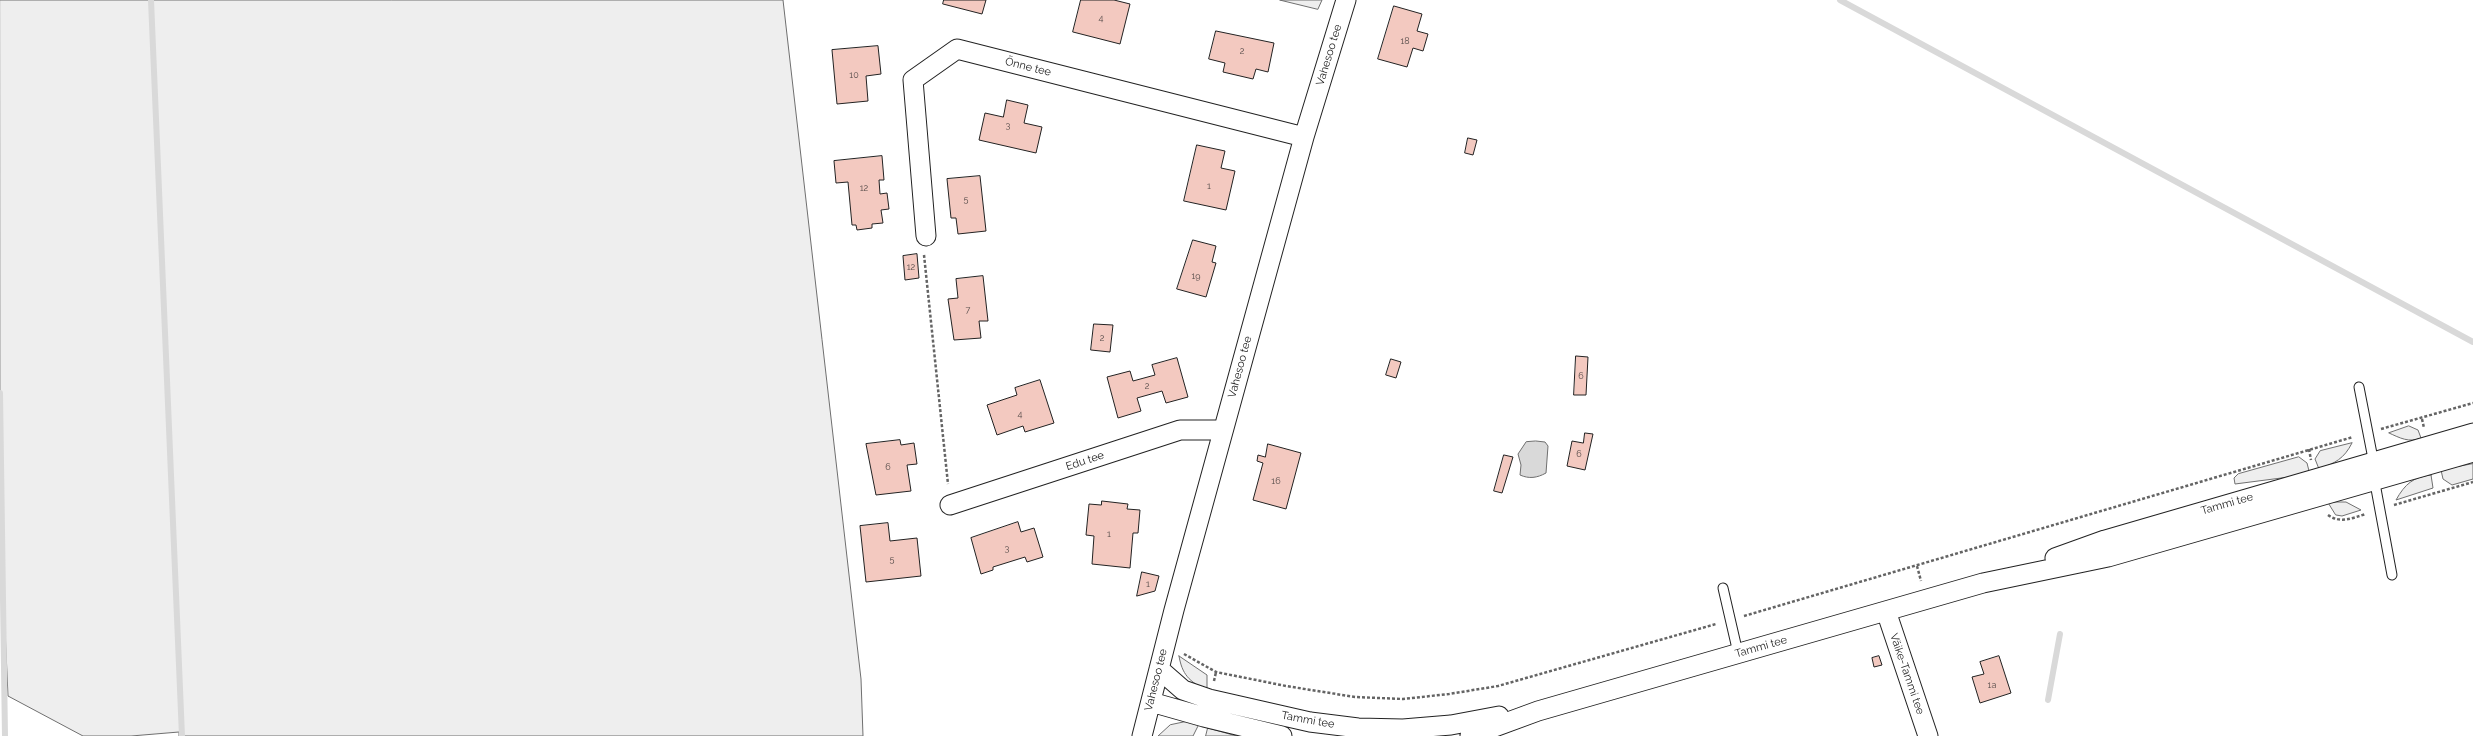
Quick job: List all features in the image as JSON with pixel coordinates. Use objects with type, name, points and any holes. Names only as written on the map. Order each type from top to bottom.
[{"type":"street","name":"Vahesoo tee","points":[[1142,736],[1152,702],[1165,643],[1304,137],[1346,0]]},
{"type":"street","name":"Õnne tee","points":[[926,236],[913,80],[957,49],[1304,137]]},
{"type":"street","name":"Edu tee","points":[[954,504],[1180,430],[1223,430]]},
{"type":"street","name":"Tammi tee","points":[[1470,736],[1538,711],[1983,583],[2105,540],[2473,433]]},
{"type":"street","name":"Tammi tee","points":[[1983,583],[2108,557],[2473,452]]},
{"type":"street","name":"Väike-Tammi tee","points":[[1886,611],[1928,736]]},
{"type":"street","name":"Tammi tee","points":[[1159,669],[1183,690],[1209,699],[1310,722],[1358,728],[1403,729],[1451,725],[1493,717],[1538,711]]},
{"type":"street","name":"Tammi tee","points":[[1152,702],[1204,718],[1282,736]]},
{"type":"lane","points":[[2359,386],[2375,461],[2374,481],[2392,575]]},
{"type":"lane","points":[[1723,588],[1738,653]]},
{"type":"path","points":[[926,236],[923,250],[948,483],[954,504]]},
{"type":"path","points":[[1165,643],[1216,672],[1355,697],[1403,699],[1449,694],[1498,686],[1731,620],[2369,432],[2473,403]]},
{"type":"path","points":[[2343,521],[2473,482]]},
{"type":"shaded area","points":[[0,0],[783,0],[861,679],[863,736],[179,736],[179,732],[131,736],[83,736],[8,696],[0,520]]},
{"type":"shaded area","points":[[1280,0],[1322,0],[1318,9]]},
{"type":"shaded area","points":[[2409,426],[2418,430],[2421,438],[2409,440],[2389,433]]},
{"type":"shaded area","points":[[1526,442],[1545,442],[1548,446],[1546,473],[1533,477],[1520,475],[1521,465],[1518,454]]},
{"type":"shaded area","points":[[2352,443],[2342,457],[2330,465],[2319,469],[2315,459],[2320,451]]},
{"type":"shaded area","points":[[2299,457],[2307,463],[2309,471],[2289,477],[2235,484],[2234,478],[2238,474]]},
{"type":"shaded area","points":[[2473,464],[2473,479],[2452,485],[2443,479],[2441,470]]},
{"type":"shaded area","points":[[2431,475],[2433,488],[2396,500],[2410,482]]},
{"type":"shaded area","points":[[2328,502],[2346,502],[2361,510],[2342,516],[2336,515]]},
{"type":"shaded area","points":[[1179,656],[1207,675],[1207,690],[1195,684],[1187,677],[1182,668]]},
{"type":"shaded area","points":[[1189,721],[1199,724],[1193,736],[1158,736],[1170,725]]},
{"type":"shaded area","points":[[1208,728],[1233,735],[1237,736],[1206,736]]},
{"type":"building","points":[[944,0],[986,0],[982,14],[943,4]]},
{"type":"building","points":[[1081,0],[1114,0],[1130,4],[1120,44],[1073,32]]},
{"type":"building","points":[[1394,6],[1422,14],[1417,31],[1428,34],[1423,51],[1413,48],[1407,67],[1378,59]]},
{"type":"building","points":[[1216,31],[1274,43],[1268,72],[1256,69],[1253,79],[1223,72],[1225,63],[1209,59]]},
{"type":"building","points":[[878,46],[881,74],[866,76],[868,101],[837,104],[832,50]]},
{"type":"building","points":[[1007,100],[1028,105],[1024,123],[1042,127],[1036,153],[979,140],[985,113],[1003,117]]},
{"type":"building","points":[[1468,138],[1477,140],[1473,155],[1465,153]]},
{"type":"building","points":[[1197,145],[1225,151],[1221,168],[1235,171],[1226,210],[1184,201]]},
{"type":"building","points":[[882,156],[884,180],[879,180],[880,194],[887,193],[889,209],[881,210],[883,223],[872,224],[872,228],[857,230],[856,225],[852,225],[848,182],[836,183],[834,161]]},
{"type":"building","points":[[980,176],[986,231],[958,234],[956,218],[951,218],[947,179]]},
{"type":"building","points":[[1193,240],[1216,246],[1212,262],[1216,263],[1206,297],[1177,289]]},
{"type":"building","points":[[917,254],[919,278],[905,280],[903,256]]},
{"type":"building","points":[[983,276],[988,321],[979,321],[981,338],[954,340],[948,299],[958,298],[956,279]]},
{"type":"building","points":[[1094,324],[1113,325],[1110,352],[1091,350]]},
{"type":"building","points":[[1576,356],[1588,357],[1586,395],[1574,395]]},
{"type":"building","points":[[1177,358],[1188,397],[1166,403],[1162,391],[1137,398],[1141,411],[1118,418],[1107,377],[1130,371],[1133,381],[1155,375],[1152,365]]},
{"type":"building","points":[[1391,359],[1401,362],[1396,378],[1386,375]]},
{"type":"building","points":[[1040,380],[1054,423],[1025,432],[1023,426],[997,435],[987,405],[1017,395],[1015,388]]},
{"type":"building","points":[[1585,433],[1593,434],[1585,470],[1567,466],[1572,441],[1583,443]]},
{"type":"building","points":[[900,440],[901,445],[914,443],[917,464],[907,465],[911,491],[876,495],[866,444]]},
{"type":"building","points":[[1268,444],[1301,453],[1286,509],[1253,500],[1263,463],[1257,461],[1258,455],[1265,457]]},
{"type":"building","points":[[1504,455],[1513,457],[1502,493],[1494,491]]},
{"type":"building","points":[[1102,501],[1128,504],[1127,509],[1140,510],[1138,533],[1133,533],[1130,568],[1092,564],[1094,536],[1086,535],[1089,504],[1101,505]]},
{"type":"building","points":[[1018,522],[1021,532],[1034,528],[1043,557],[1027,562],[1025,557],[993,567],[993,570],[981,574],[971,538]]},
{"type":"building","points":[[888,523],[890,541],[917,538],[921,576],[866,582],[860,526]]},
{"type":"building","points":[[1142,572],[1159,576],[1155,591],[1137,596]]},
{"type":"building","points":[[1879,656],[1882,665],[1874,667],[1872,658]]},
{"type":"building","points":[[1999,656],[2011,693],[1980,703],[1972,677],[1984,674],[1980,662]]},
{"type":"waterway","points":[[151,0],[182,736]]},
{"type":"waterway","points":[[1840,0],[2473,342]]},
{"type":"waterway","points":[[0,393],[5,736]]},
{"type":"waterway","points":[[2048,700],[2060,634]]}]
